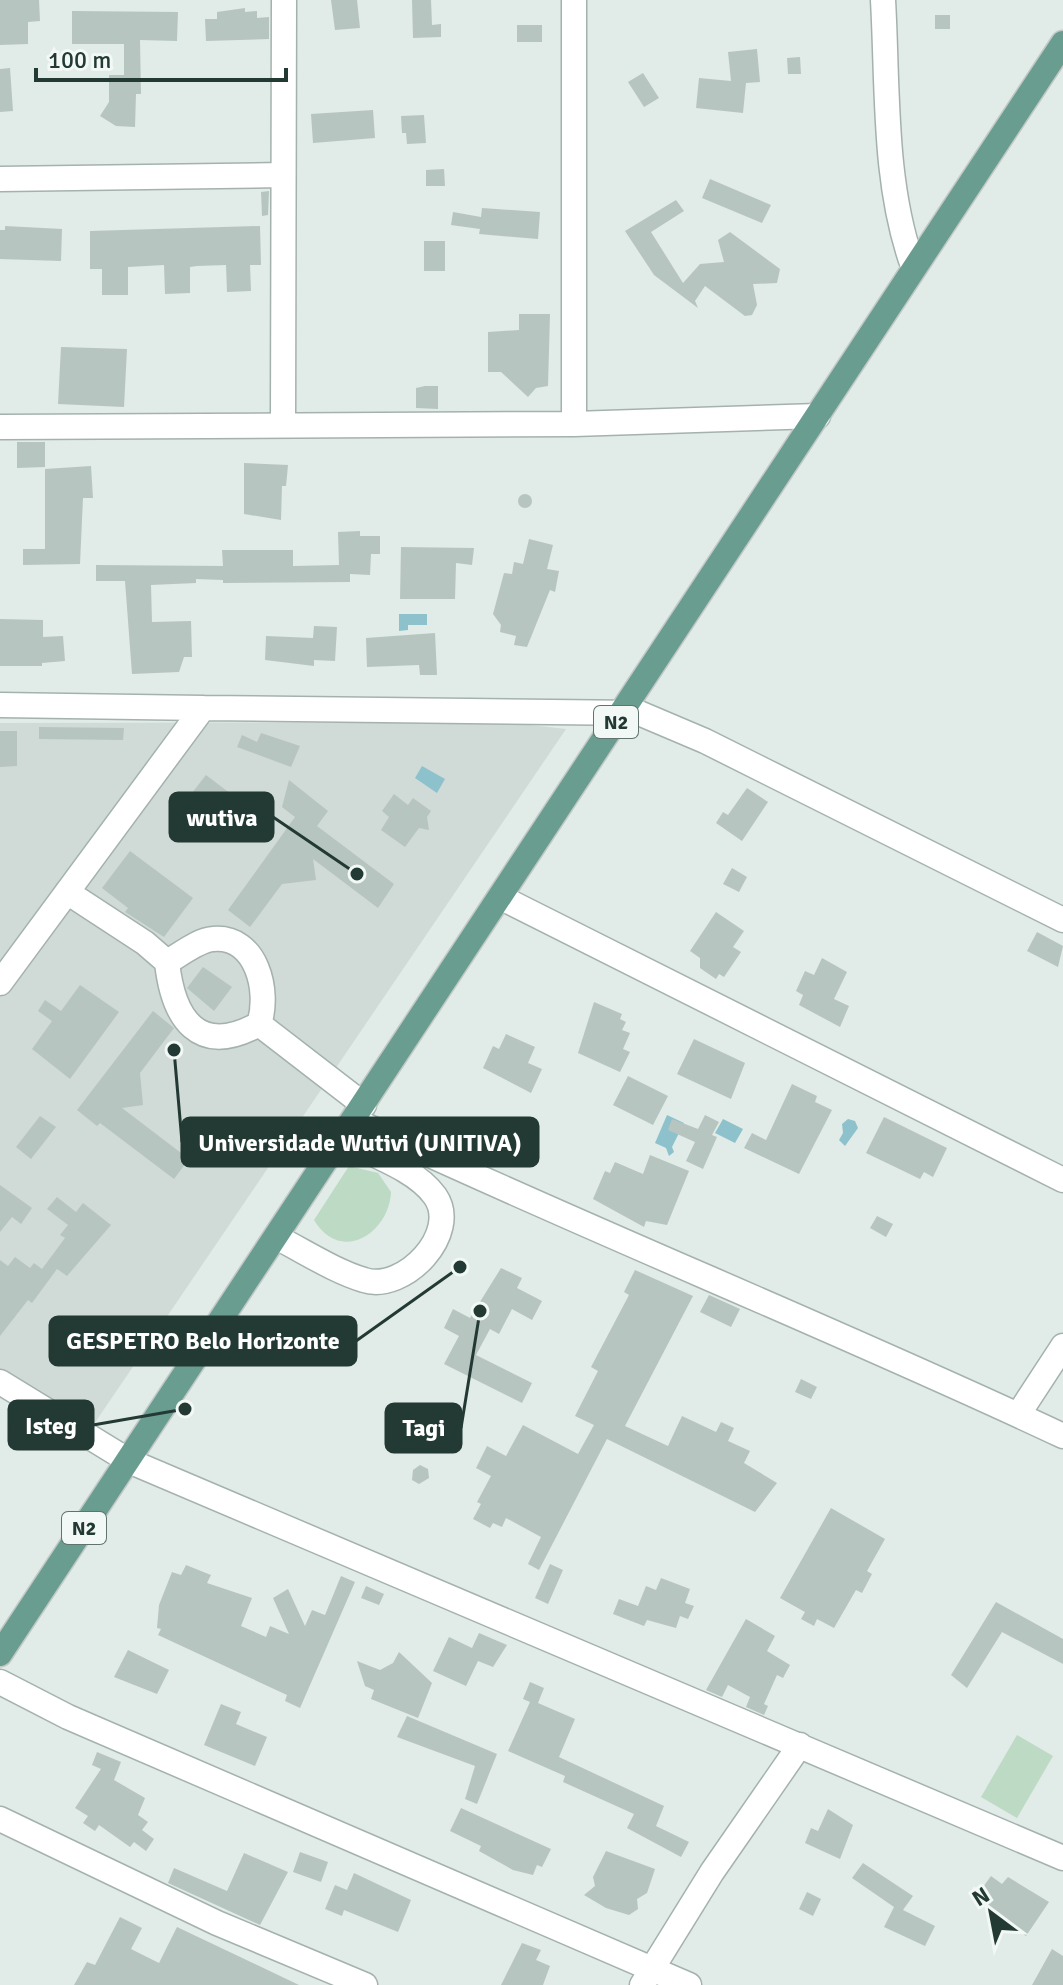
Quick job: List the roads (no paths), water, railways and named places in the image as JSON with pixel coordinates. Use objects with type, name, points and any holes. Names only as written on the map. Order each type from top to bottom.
[{"type":"main road","name":"N2","points":[[0,1654],[818,416],[913,266],[1055,71],[1063,43]]},
{"type":"street","points":[[283,425],[284,0]]},
{"type":"street","points":[[574,0],[574,424]]},
{"type":"street","points":[[883,0],[893,182],[900,230],[913,266]]},
{"type":"street","points":[[0,179],[283,175]]},
{"type":"street","points":[[0,427],[574,424],[818,416]]},
{"type":"street","points":[[0,705],[623,711],[658,719],[682,730],[1063,920]]},
{"type":"street","points":[[0,983],[203,708]]},
{"type":"street","points":[[67,892],[145,943],[167,962],[171,996],[183,1019],[198,1034],[244,1033],[259,1024],[265,1007],[263,987],[254,960],[232,941],[210,939],[167,962]]},
{"type":"street","points":[[500,897],[1063,1180]]},
{"type":"street","points":[[259,1024],[353,1121],[437,1198],[442,1218],[433,1245],[419,1266],[396,1278],[367,1282],[276,1237]]},
{"type":"street","points":[[353,1121],[514,1195],[707,1275],[1063,1436]]},
{"type":"street","points":[[1018,1415],[1063,1346]]},
{"type":"street","points":[[0,1382],[129,1461],[1063,1858]]},
{"type":"street","points":[[0,1682],[68,1717],[646,1977],[689,1985]]},
{"type":"street","points":[[646,1977],[800,1745]]},
{"type":"street","points":[[0,1819],[217,1923],[365,1985]]},
{"type":"water","points":[[399,614],[427,614],[427,625],[408,625],[408,630],[399,631]]},
{"type":"water","points":[[422,766],[445,779],[437,793],[415,778]]},
{"type":"water","points":[[667,1115],[684,1123],[672,1147],[674,1152],[669,1156],[666,1148],[655,1143]]},
{"type":"water","points":[[723,1119],[743,1129],[735,1143],[715,1133]]},
{"type":"water","points":[[848,1119],[855,1121],[858,1128],[845,1146],[839,1140],[843,1133],[842,1124]]},
{"type":"place","name":"wutiva","points":[[357,874]]},
{"type":"place","name":"Universidade Wutivi (UNITIVA)","points":[[174,1050]]},
{"type":"place","name":"GESPETRO Belo Horizonte","points":[[460,1267]]},
{"type":"place","name":"Tagi","points":[[480,1311]]},
{"type":"place","name":"Isteg","points":[[185,1409]]}]
